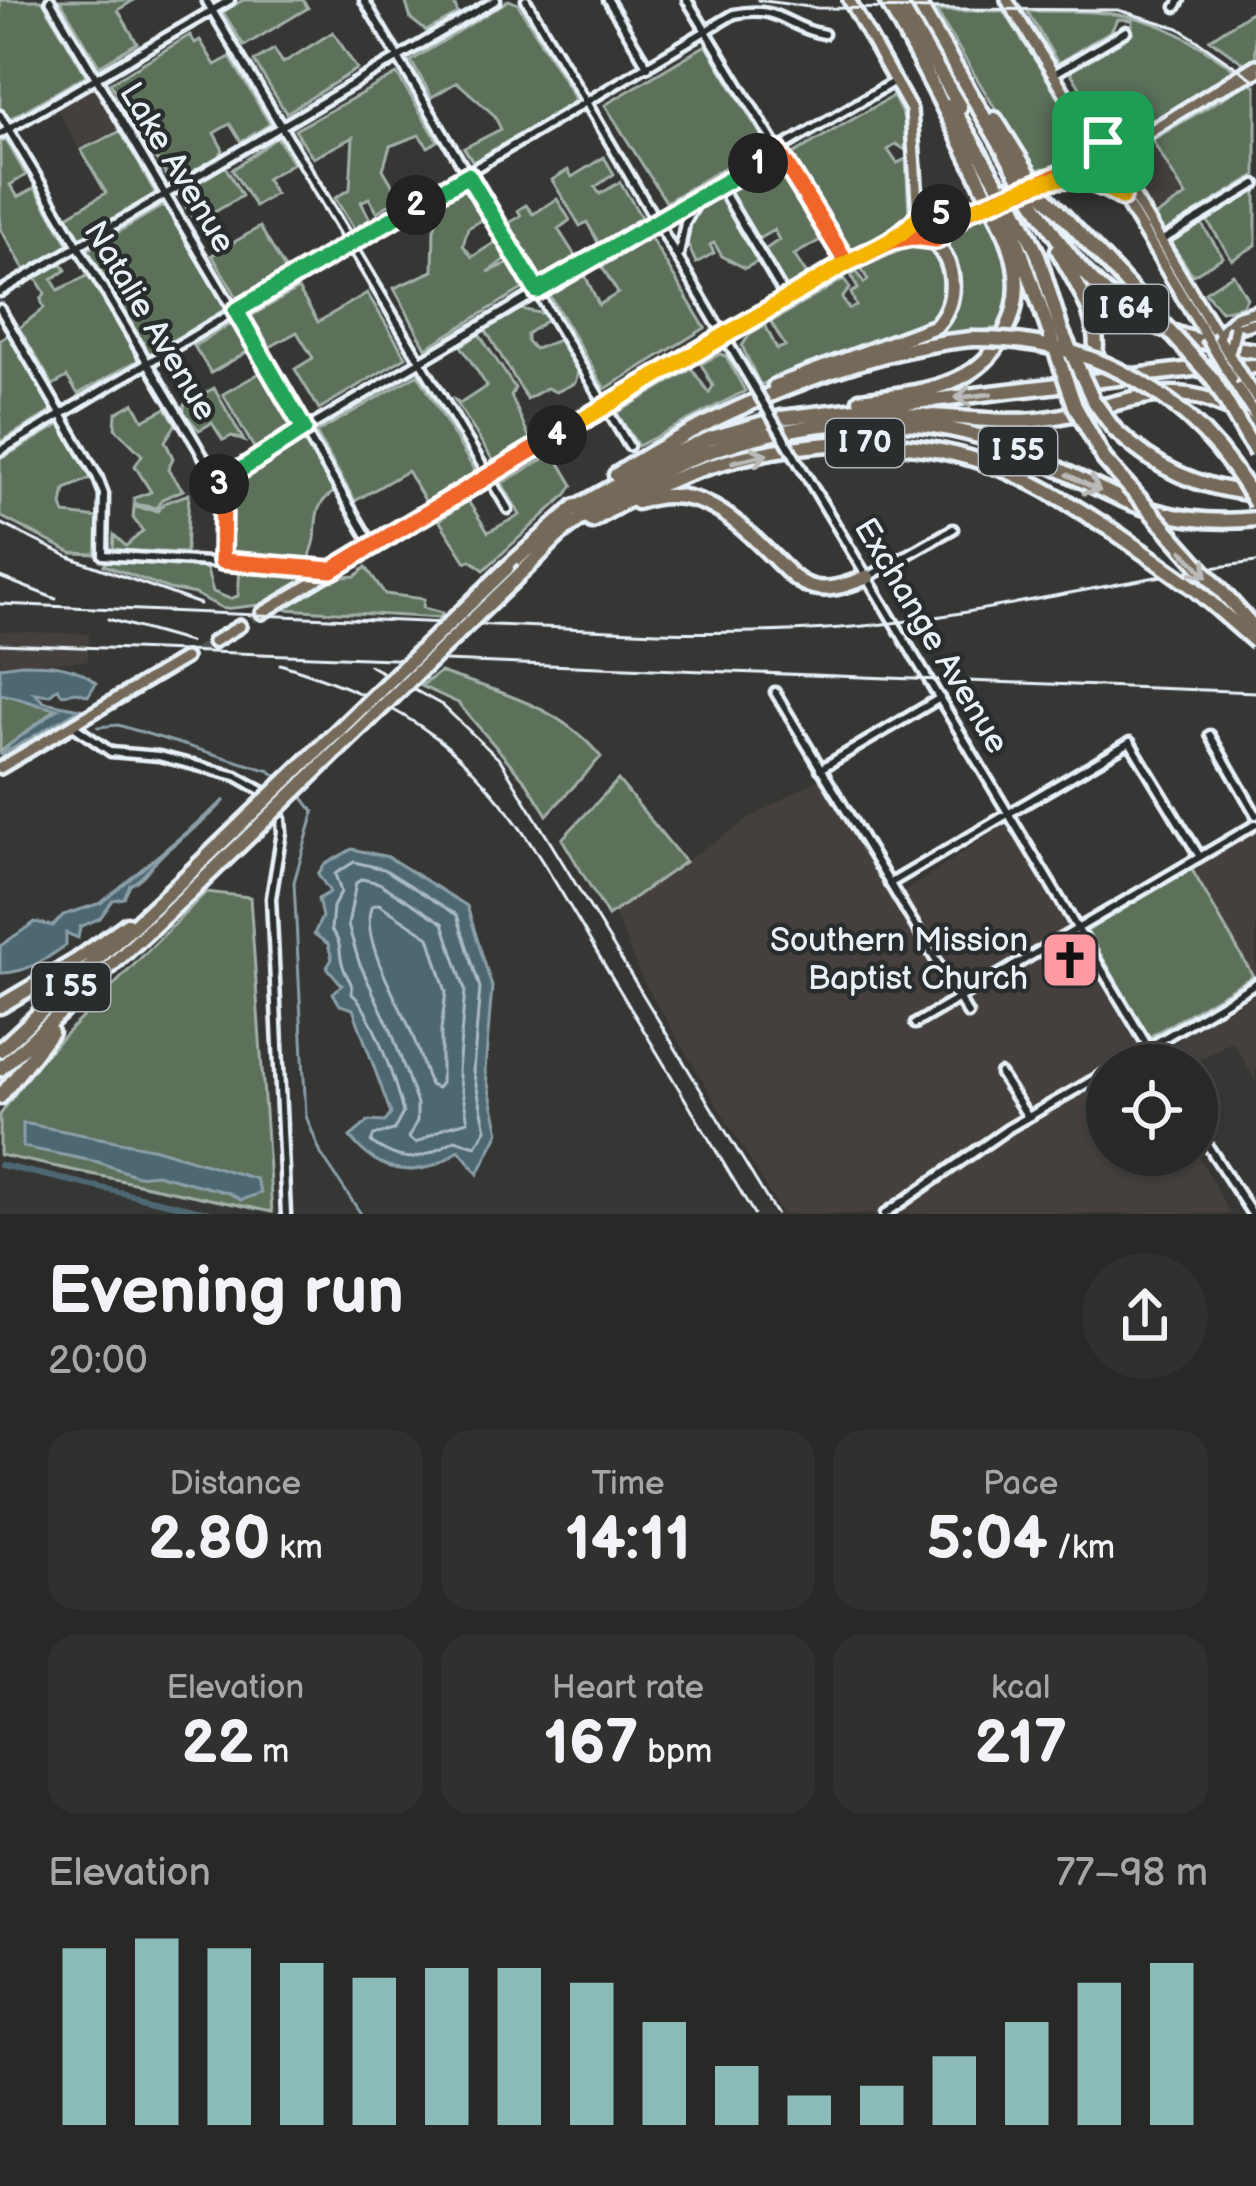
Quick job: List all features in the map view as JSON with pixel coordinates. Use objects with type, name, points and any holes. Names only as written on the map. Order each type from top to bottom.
[{"type":"highway","name":"I 64","points":[[891,0],[1014,201],[1038,255],[1056,334],[1114,429],[1169,472],[1202,485],[1256,494]]},
{"type":"highway","points":[[814,413],[838,404],[931,388],[970,373],[1001,339],[1015,304],[1017,274],[1009,242],[891,0]]},
{"type":"highway","name":"I 64","points":[[916,0],[1036,206],[1077,264],[1120,305],[1185,338],[1256,351]]},
{"type":"highway","points":[[952,62],[975,86],[1040,191],[1213,379],[1256,453]]},
{"type":"highway","points":[[1022,420],[1070,401],[1088,379],[1098,349],[1095,320],[1036,206]]},
{"type":"highway","points":[[669,443],[685,428],[739,400],[936,326],[952,293],[944,256],[926,239]]},
{"type":"highway","points":[[1056,334],[1075,406],[1104,459],[1256,630]]},
{"type":"highway","name":"I 70","points":[[570,512],[604,483],[730,412],[905,350],[1006,338],[1067,349],[1157,390],[1205,431],[1256,504]]},
{"type":"highway","name":"I 55","points":[[0,1069],[67,1008],[507,568],[570,512],[629,476],[711,438],[814,413],[1193,369],[1256,366]]},
{"type":"highway","points":[[769,435],[796,425],[883,416],[1022,420],[1166,393],[1235,412],[1256,431]]},
{"type":"highway","name":"I 55","points":[[0,1050],[140,920],[196,877],[564,531],[636,484],[707,454],[769,435],[856,423],[944,428],[1007,446],[1132,507],[1162,516],[1221,522],[1256,519]]},
{"type":"highway","name":"I 70","points":[[545,551],[635,496],[716,466],[770,453],[867,443],[929,449],[1006,470],[1044,488],[1194,588],[1256,643]]},
{"type":"highway","points":[[603,514],[648,499],[690,497],[731,516],[794,578],[810,587],[826,589],[868,577]]},
{"type":"highway","points":[[0,1006],[140,920]]},
{"type":"highway","points":[[0,1097],[67,1008]]},
{"type":"main road","points":[[849,0],[896,80],[914,122],[916,220],[926,239]]},
{"type":"main road","points":[[1007,0],[1085,125],[1107,143],[1156,244]]},
{"type":"main road","points":[[1071,170],[1098,172],[1117,162],[1139,138],[1256,68]]},
{"type":"main road","points":[[1085,125],[1098,172],[1156,244],[1230,356],[1238,379],[1256,398]]},
{"type":"main road","points":[[892,241],[926,239],[968,211],[1071,170],[1107,143],[1139,138]]},
{"type":"main road","points":[[1059,176],[1096,181],[1122,197]]},
{"type":"main road","points":[[916,188],[945,229]]},
{"type":"main road","points":[[262,613],[847,263],[892,241],[916,220],[936,212],[968,211]]},
{"type":"main road","points":[[1215,338],[1256,311]]},
{"type":"main road","points":[[1198,314],[1233,324],[1256,322]]},
{"type":"main road","points":[[1230,356],[1233,324]]},
{"type":"main road","points":[[1215,338],[1256,417]]},
{"type":"main road","points":[[213,642],[240,626]]},
{"type":"main road","points":[[0,767],[185,658]]},
{"type":"street","name":"Lake Avenue","points":[[50,0],[373,546]]},
{"type":"street","points":[[206,0],[508,509]]},
{"type":"street","points":[[4,132],[230,0]]},
{"type":"street","points":[[364,0],[629,446]]},
{"type":"street","points":[[0,292],[496,0]]},
{"type":"street","name":"Exchange Avenue","points":[[526,0],[1147,1044]]},
{"type":"street","points":[[608,0],[648,67]]},
{"type":"street","points":[[687,0],[847,263]]},
{"type":"street","points":[[0,451],[734,14],[751,10],[777,14],[824,34]]},
{"type":"street","points":[[1052,75],[1126,31]]},
{"type":"street","points":[[218,482],[896,80]]},
{"type":"street","name":"Natalie Avenue","points":[[0,115],[4,132],[218,482],[223,498],[222,561]]},
{"type":"street","points":[[1156,244],[1256,184]]},
{"type":"street","points":[[720,186],[788,301]]},
{"type":"street","points":[[679,258],[685,223],[701,196]]},
{"type":"street","points":[[0,310],[104,494],[103,555],[332,570]]},
{"type":"street","points":[[868,577],[953,529]]},
{"type":"street","points":[[775,692],[968,1014]]},
{"type":"street","points":[[820,769],[940,698]]},
{"type":"street","points":[[72,725],[111,752],[159,756],[236,776],[264,792],[281,819],[271,898],[286,1214]]},
{"type":"street","points":[[914,1024],[1256,820],[1210,735]]},
{"type":"street","points":[[889,884],[1130,742],[1200,856]]},
{"type":"street","points":[[1155,1044],[1256,982]]},
{"type":"street","points":[[1000,1074],[1028,1117]]},
{"type":"street","points":[[885,1214],[1028,1117],[1086,1084]]},
{"type":"street","points":[[1218,1161],[1252,1214]]},
{"type":"shaded area","points":[[96,87],[121,128],[79,148],[57,109]]},
{"type":"shaded area","points":[[1152,140],[1186,196],[1154,217],[1124,169],[1135,149]]},
{"type":"shaded area","points":[[0,631],[89,634],[88,661],[0,664]]},
{"type":"shaded area","points":[[818,779],[892,900],[1009,822],[1137,1044],[1086,1044],[1086,1176],[1209,1176],[1230,1214],[782,1214],[642,979],[613,910],[750,818]]},
{"type":"shaded area","points":[[1256,832],[1256,982],[1191,868]]},
{"type":"shaded area","points":[[1256,994],[1256,1081],[1232,1041],[1218,1049],[1218,1044],[1173,1044]]},
{"type":"green space","points":[[0,0],[42,0],[86,75],[8,120],[0,107]]},
{"type":"green space","points":[[60,0],[134,0],[118,10],[137,43],[99,66]]},
{"type":"green space","points":[[243,0],[303,0],[308,8],[244,46],[223,12]]},
{"type":"green space","points":[[405,0],[453,0],[458,14],[426,31],[411,19]]},
{"type":"green space","points":[[509,0],[518,4],[574,102],[473,162],[464,148],[501,129],[494,115],[457,82],[432,97],[411,61]]},
{"type":"green space","points":[[1254,10],[1256,60],[1246,65],[1210,39]]},
{"type":"green space","points":[[936,11],[1004,11],[1083,136],[1074,156],[1047,171],[1033,171]]},
{"type":"green space","points":[[1027,11],[1138,18],[1183,36],[1237,71],[1149,123],[1109,136],[1070,71],[1132,33],[1132,20],[1117,19],[1112,30],[1058,63]]},
{"type":"green space","points":[[333,32],[357,69],[286,113],[254,61],[274,49],[283,63]]},
{"type":"green space","points":[[190,35],[195,43],[200,40],[215,65],[230,57],[270,124],[241,142],[230,124],[214,133],[223,150],[216,161],[173,187],[110,83]]},
{"type":"green space","points":[[706,45],[766,143],[666,202],[605,105]]},
{"type":"green space","points":[[397,74],[438,141],[428,147],[419,135],[390,146],[383,169],[400,198],[377,212],[369,198],[361,202],[370,219],[354,229],[335,198],[350,189],[353,137],[313,158],[295,130]]},
{"type":"green space","points":[[1250,82],[1256,86],[1256,175],[1164,232],[1154,217],[1186,196],[1152,140]]},
{"type":"green space","points":[[893,96],[905,120],[907,151],[896,144],[888,150],[897,163],[906,159],[909,215],[905,222],[850,251],[793,154]]},
{"type":"green space","points":[[121,131],[157,196],[81,240],[67,216],[106,193],[81,150]]},
{"type":"green space","points":[[277,137],[293,163],[266,179],[275,194],[255,206],[232,170]]},
{"type":"green space","points":[[6,140],[26,175],[10,185],[18,197],[35,188],[70,247],[26,272],[0,228],[0,143]]},
{"type":"green space","points":[[604,157],[614,174],[595,187],[600,194],[620,182],[641,217],[599,244],[587,222],[580,226],[552,180],[568,170],[572,177]]},
{"type":"green space","points":[[779,163],[824,238],[794,255],[808,276],[786,289],[763,251],[779,240],[774,230],[758,239],[727,191]]},
{"type":"green space","points":[[225,166],[242,196],[196,223],[178,194]]},
{"type":"green space","points":[[469,186],[487,217],[468,228],[463,245],[472,257],[497,241],[507,258],[488,272],[509,263],[524,288],[426,348],[394,288],[433,271],[434,229],[441,207],[437,203]]},
{"type":"green space","points":[[1256,189],[1256,245],[1232,260],[1207,220]]},
{"type":"green space","points":[[717,196],[759,261],[745,268],[722,256],[714,243],[710,245],[714,253],[696,263],[682,231],[697,207]]},
{"type":"green space","points":[[557,199],[570,220],[558,229],[576,257],[541,281],[507,224],[521,216],[518,210],[526,205],[533,214]]},
{"type":"green space","points":[[164,205],[226,309],[149,354],[88,250]]},
{"type":"green space","points":[[990,213],[1008,270],[1006,314],[1000,328],[945,335],[943,329],[961,292],[949,241],[959,226]]},
{"type":"green space","points":[[1201,223],[1223,257],[1193,275],[1170,242]]},
{"type":"green space","points":[[260,227],[286,271],[238,299],[212,255]]},
{"type":"green space","points":[[650,237],[705,328],[605,389],[549,294],[584,273],[599,305],[618,293],[602,267]]},
{"type":"green space","points":[[915,244],[936,250],[944,281],[941,308],[927,326],[760,385],[742,346],[750,334],[765,325],[777,349],[785,346],[771,322],[844,279],[850,288],[842,298],[849,309],[856,306],[851,293],[858,289],[851,275],[857,272],[864,283],[868,280],[861,268]]},
{"type":"green space","points":[[61,263],[66,270],[52,279],[58,290],[89,275],[138,360],[78,394],[67,377],[53,385],[19,328],[44,308],[45,293],[36,278]]},
{"type":"green space","points":[[1233,274],[1247,298],[1242,306],[1221,311],[1205,292]]},
{"type":"green space","points":[[298,289],[318,322],[367,293],[406,357],[319,409],[295,369],[313,358],[297,332],[270,347],[251,316]]},
{"type":"green space","points":[[520,309],[545,314],[547,320],[527,334],[527,341],[534,349],[559,340],[578,373],[575,383],[556,392],[547,388],[527,399],[485,329]]},
{"type":"green space","points":[[235,321],[252,349],[211,373],[194,346]]},
{"type":"green space","points":[[11,333],[52,411],[0,442],[0,340]]},
{"type":"green space","points":[[479,334],[515,388],[511,396],[530,439],[494,462],[455,400],[461,403],[487,386],[461,346]]},
{"type":"green space","points":[[720,354],[726,356],[745,391],[638,446],[617,413],[692,369],[709,393],[713,386],[701,364]]},
{"type":"green space","points":[[265,370],[297,430],[257,453],[223,394]]},
{"type":"green space","points":[[418,374],[476,473],[426,502],[407,471],[355,501],[316,433]]},
{"type":"green space","points":[[214,388],[244,441],[232,436],[223,440],[212,423],[199,430],[184,413],[184,405]]},
{"type":"green space","points":[[134,403],[143,420],[166,408],[176,424],[165,441],[173,458],[168,470],[183,490],[162,499],[157,508],[134,504],[134,498],[151,492],[135,466],[142,455],[115,428],[116,413]]},
{"type":"green space","points":[[61,424],[94,477],[65,489],[62,505],[65,514],[99,518],[95,554],[72,553],[0,516],[0,451],[4,457]]},
{"type":"green space","points":[[303,440],[334,492],[319,508],[310,560],[229,555],[226,480]]},
{"type":"green space","points":[[554,453],[573,485],[567,494],[484,570],[471,560],[466,562],[439,520],[468,501],[488,532],[520,515],[502,483]]},
{"type":"green space","points":[[189,494],[186,553],[113,550],[114,535],[126,546],[143,531],[133,518],[134,507],[158,511],[164,503]]},
{"type":"green space","points":[[109,559],[206,567],[213,592],[230,599],[238,596],[240,568],[309,571],[310,576],[259,605],[224,609],[195,594],[104,565]]},
{"type":"green space","points":[[366,567],[385,594],[424,599],[423,608],[442,613],[440,618],[283,609],[330,578],[356,576]]},
{"type":"green space","points":[[440,672],[548,713],[601,757],[547,815],[527,783],[458,703],[421,686]]},
{"type":"green space","points":[[0,694],[44,705],[59,707],[0,752]]},
{"type":"green space","points":[[618,780],[685,862],[608,916],[562,839]]},
{"type":"green space","points":[[1191,868],[1253,976],[1149,1037],[1087,931]]},
{"type":"green space","points":[[206,892],[250,897],[272,1212],[0,1155],[0,1115],[36,1064]]},
{"type":"water","points":[[0,667],[71,669],[96,683],[88,696],[62,694],[58,688],[49,695],[34,693],[44,702],[80,709],[0,756],[58,709],[0,694]]},
{"type":"water","points":[[225,800],[130,885],[124,898],[113,900],[100,918],[80,927],[78,938],[66,933],[66,945],[43,960],[0,973],[0,946],[35,922],[53,926],[63,915],[101,903]]},
{"type":"water","points":[[352,849],[388,857],[467,906],[492,987],[485,1071],[499,1132],[478,1174],[459,1150],[430,1166],[402,1169],[374,1159],[350,1137],[369,1121],[385,1122],[391,1114],[353,1009],[340,1005],[333,993],[342,985],[327,967],[332,959],[328,944],[314,934],[322,917],[318,899],[330,892],[318,874],[324,865]]},
{"type":"water","points":[[23,1123],[156,1149],[256,1179],[261,1193],[241,1200],[156,1174],[137,1176],[98,1162],[23,1147]]},
{"type":"waterway","points":[[98,727],[118,725],[270,771],[279,778]]},
{"type":"waterway","points":[[301,795],[314,812],[294,882],[306,1116],[321,1154],[361,1214]]},
{"type":"waterway","points":[[0,1165],[215,1214]]},
{"type":"tunnel","points":[[240,626],[262,613]]},
{"type":"tunnel","points":[[185,658],[213,642]]},
{"type":"tram line","points":[[758,0],[817,8],[1118,10],[1179,28],[1256,81]]},
{"type":"railway","points":[[0,523],[69,557],[200,604]]},
{"type":"railway","points":[[0,604],[657,632],[790,631],[922,619],[1256,562]]},
{"type":"railway","points":[[0,577],[56,599]]},
{"type":"railway","points":[[108,619],[189,642]]},
{"type":"railway","points":[[0,644],[1256,692]]},
{"type":"railway","points":[[280,664],[401,714],[437,738],[488,787],[549,872],[754,1214]]},
{"type":"railway","points":[[369,665],[442,705],[501,761],[776,1214]]},
{"type":"place","name":"Southern Mission Baptist Church","points":[[1070,960]]},
{"type":"route","points":[[1103,142],[1071,170],[968,211],[936,240],[892,241],[847,263],[778,151],[537,291],[468,175],[236,311],[304,429],[218,482],[223,498],[222,561],[332,570],[847,263],[880,246],[892,241],[923,212],[968,211],[1059,176],[1096,181],[1122,197],[1102,173],[1116,167],[1119,157],[1111,144],[1103,142]]}]
